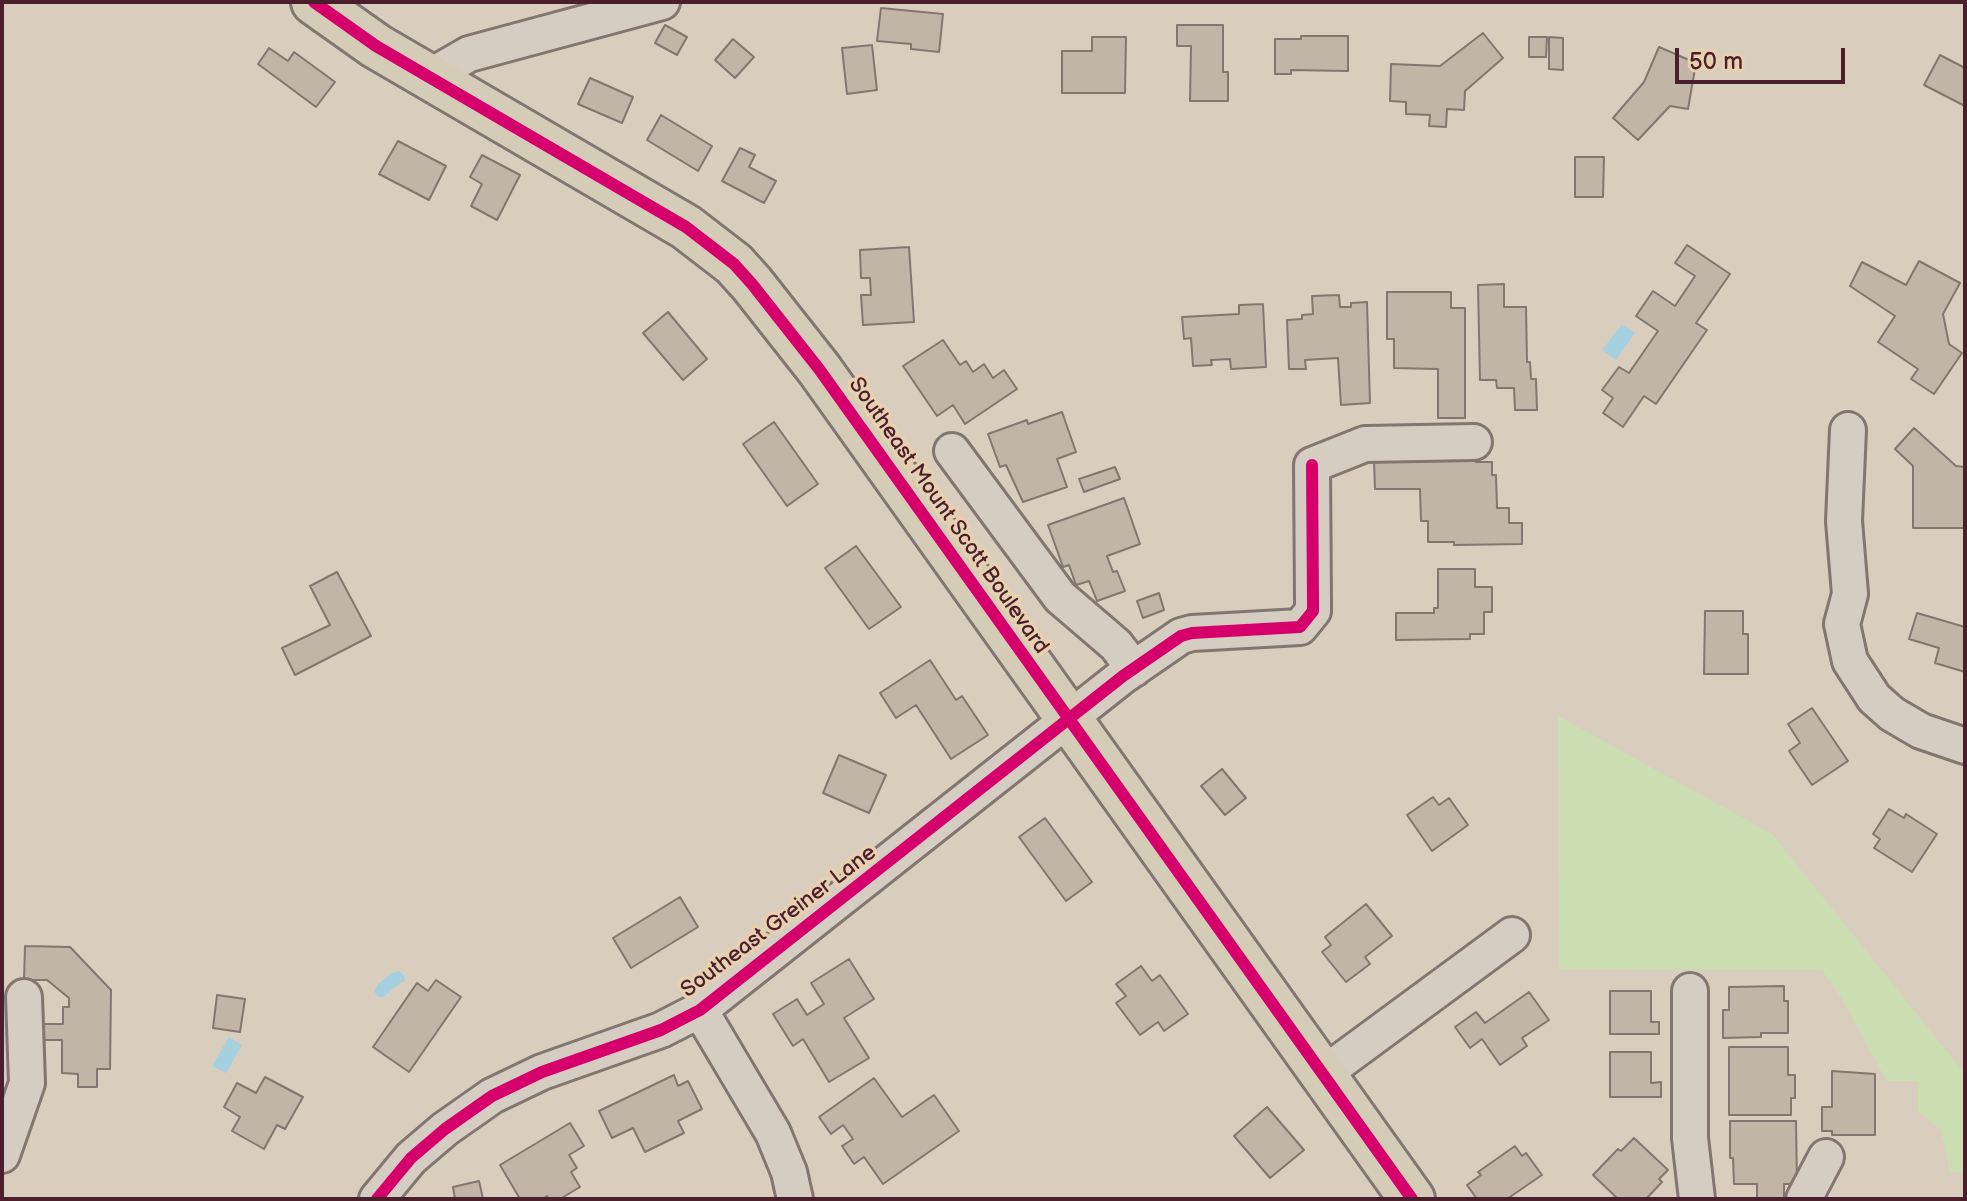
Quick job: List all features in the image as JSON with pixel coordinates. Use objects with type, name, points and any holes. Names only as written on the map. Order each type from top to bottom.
[{"type":"main road","name":"Southeast Mount Scott Boulevard","points":[[314,2],[376,46],[686,227],[734,264],[808,353],[1412,1199]]},
{"type":"street","points":[[429,77],[469,54],[662,2]]},
{"type":"street","points":[[1848,430],[1844,521],[1850,594],[1842,624],[1850,661],[1874,698],[1892,714],[1921,731],[1965,746]]},
{"type":"street","name":"Southeast Greiner Lane","points":[[377,1199],[411,1158],[492,1096],[542,1072],[661,1030],[700,1010],[1134,669],[1181,636],[1300,627],[1313,611],[1312,465],[1365,444],[1474,442]]},
{"type":"street","points":[[952,451],[1060,597],[1116,645],[1134,669]]},
{"type":"street","points":[[1322,1075],[1512,935]]},
{"type":"street","points":[[1690,991],[1690,1138],[1697,1199]]},
{"type":"street","points":[[2,1155],[27,1083],[24,997]]},
{"type":"street","points":[[700,1010],[773,1133],[789,1172],[795,1199]]},
{"type":"street","points":[[1804,1199],[1826,1157]]},
{"type":"green space","points":[[1558,716],[1772,834],[1965,1074],[1965,1172],[1950,1172],[1941,1130],[1918,1112],[1918,1081],[1887,1081],[1842,999],[1822,970],[1559,969]]},
{"type":"water","points":[[1622,324],[1635,333],[1616,360],[1602,350]]},
{"type":"water","points":[[399,971],[405,981],[384,997],[378,997],[374,991],[378,984],[391,973]]},
{"type":"water","points":[[229,1037],[242,1045],[226,1073],[212,1066]]},
{"type":"building","points":[[881,8],[943,14],[939,52],[911,49],[911,44],[877,41]]},
{"type":"building","points":[[665,25],[687,37],[677,55],[655,43]]},
{"type":"building","points":[[1177,25],[1223,25],[1223,72],[1228,72],[1228,101],[1190,101],[1191,46],[1177,46]]},
{"type":"building","points":[[1483,33],[1503,58],[1465,91],[1464,110],[1447,109],[1446,127],[1429,126],[1430,115],[1406,114],[1406,102],[1390,101],[1391,64],[1440,66]]},
{"type":"building","points":[[1301,36],[1348,36],[1348,71],[1291,70],[1291,74],[1275,74],[1275,39],[1301,39]]},
{"type":"building","points":[[1092,37],[1126,37],[1125,93],[1062,93],[1062,51],[1092,51]]},
{"type":"building","points":[[1529,37],[1547,37],[1546,57],[1529,57]]},
{"type":"building","points":[[1549,37],[1563,38],[1563,70],[1549,69]]},
{"type":"building","points":[[733,39],[754,57],[735,78],[715,60]]},
{"type":"building","points":[[872,45],[877,90],[847,94],[842,48]]},
{"type":"building","points":[[1659,47],[1696,63],[1688,109],[1670,106],[1638,140],[1613,118],[1644,82]]},
{"type":"building","points":[[269,48],[288,61],[294,52],[335,82],[316,107],[258,64]]},
{"type":"building","points":[[1940,55],[1965,68],[1965,106],[1924,85]]},
{"type":"building","points":[[590,78],[633,97],[622,123],[578,104]]},
{"type":"building","points":[[661,115],[712,146],[698,171],[647,140]]},
{"type":"building","points":[[398,141],[446,166],[429,200],[379,174]]},
{"type":"building","points":[[740,148],[755,155],[749,167],[776,181],[764,203],[722,181]]},
{"type":"building","points":[[482,155],[520,175],[497,220],[471,206],[482,184],[470,177]]},
{"type":"building","points":[[1575,157],[1604,157],[1603,197],[1575,197]]},
{"type":"building","points":[[1687,245],[1730,274],[1696,323],[1707,330],[1656,404],[1644,396],[1623,427],[1603,413],[1613,398],[1602,390],[1619,367],[1629,373],[1658,331],[1636,316],[1653,291],[1675,306],[1695,276],[1675,263]]},
{"type":"building","points":[[909,247],[914,322],[863,325],[861,295],[871,295],[870,278],[861,278],[860,250]]},
{"type":"building","points":[[1919,261],[1960,283],[1943,314],[1949,344],[1962,353],[1934,394],[1911,379],[1918,369],[1878,342],[1895,316],[1850,286],[1862,262],[1906,285]]},
{"type":"building","points":[[1504,284],[1504,307],[1526,307],[1527,362],[1530,362],[1531,379],[1536,379],[1537,410],[1515,410],[1514,388],[1497,388],[1496,380],[1480,380],[1478,285]]},
{"type":"building","points":[[1387,292],[1451,292],[1451,308],[1465,308],[1465,418],[1438,418],[1438,369],[1394,368],[1394,339],[1387,339]]},
{"type":"building","points":[[1339,295],[1340,307],[1367,302],[1370,403],[1341,405],[1338,358],[1305,360],[1306,369],[1289,369],[1287,320],[1313,314],[1312,296]]},
{"type":"building","points":[[1263,304],[1266,367],[1231,369],[1230,359],[1211,360],[1212,365],[1193,366],[1191,338],[1184,339],[1182,317],[1239,314],[1239,305]]},
{"type":"building","points":[[668,312],[707,359],[683,380],[643,333]]},
{"type":"building","points":[[943,340],[960,365],[966,361],[973,372],[984,364],[993,378],[1004,370],[1017,389],[965,424],[953,405],[937,416],[903,366]]},
{"type":"building","points":[[1062,412],[1076,452],[1057,459],[1067,487],[1023,502],[1006,465],[1000,467],[988,434]]},
{"type":"building","points":[[774,422],[818,484],[787,506],[743,444]]},
{"type":"building","points":[[1914,428],[1956,466],[1965,467],[1965,528],[1913,528],[1913,466],[1895,449]]},
{"type":"building","points":[[1374,461],[1492,462],[1492,475],[1496,475],[1497,508],[1509,508],[1509,523],[1522,523],[1522,544],[1454,545],[1454,542],[1428,542],[1428,521],[1421,521],[1420,489],[1375,489]]},
{"type":"building","points":[[1115,467],[1120,479],[1084,492],[1079,479]]},
{"type":"building","points":[[1124,498],[1140,544],[1107,556],[1125,591],[1097,601],[1089,581],[1076,585],[1069,565],[1063,567],[1048,525]]},
{"type":"building","points":[[856,546],[901,607],[869,629],[825,568]]},
{"type":"building","points":[[1438,569],[1475,569],[1475,587],[1492,587],[1492,612],[1484,612],[1484,634],[1470,634],[1470,639],[1396,640],[1396,613],[1434,613],[1434,608],[1438,608]]},
{"type":"building","points":[[337,572],[371,636],[295,675],[282,648],[330,625],[310,586]]},
{"type":"building","points":[[1159,593],[1164,610],[1143,618],[1137,601]]},
{"type":"building","points":[[1705,611],[1743,611],[1743,634],[1748,634],[1748,674],[1704,674]]},
{"type":"building","points":[[1917,613],[1965,627],[1965,672],[1935,663],[1939,648],[1909,639]]},
{"type":"building","points":[[930,660],[956,700],[962,696],[988,735],[951,759],[916,705],[896,718],[880,693]]},
{"type":"building","points":[[1812,708],[1848,761],[1812,785],[1789,751],[1800,743],[1788,724]]},
{"type":"building","points":[[839,755],[886,775],[869,813],[823,793]]},
{"type":"building","points":[[1222,769],[1246,798],[1225,815],[1201,786]]},
{"type":"building","points":[[1433,797],[1439,805],[1449,798],[1468,825],[1432,851],[1407,815]]},
{"type":"building","points":[[1889,809],[1904,818],[1906,814],[1937,834],[1912,872],[1874,848],[1880,839],[1873,834]]},
{"type":"building","points":[[1045,818],[1092,882],[1066,901],[1019,837]]},
{"type":"building","points":[[680,897],[698,927],[631,968],[613,938]]},
{"type":"building","points":[[1366,904],[1392,936],[1365,957],[1370,964],[1346,982],[1322,952],[1331,945],[1325,937]]},
{"type":"building","points":[[25,946],[70,947],[111,990],[110,1069],[97,1069],[97,1087],[78,1087],[78,1074],[62,1073],[62,1040],[38,1040],[38,1024],[63,1024],[63,1007],[69,1007],[69,998],[47,980],[24,980]]},
{"type":"building","points":[[849,959],[874,999],[844,1018],[869,1058],[829,1082],[803,1039],[793,1046],[773,1014],[797,999],[807,1015],[824,1004],[811,983]]},
{"type":"building","points":[[1141,966],[1152,981],[1160,975],[1188,1014],[1164,1031],[1158,1022],[1140,1035],[1116,1003],[1126,996],[1116,984]]},
{"type":"building","points":[[436,980],[461,997],[409,1072],[373,1047],[417,983],[428,991]]},
{"type":"building","points":[[1784,986],[1784,1001],[1788,1001],[1788,1033],[1723,1038],[1723,1010],[1729,1010],[1729,987]]},
{"type":"building","points":[[1610,991],[1651,991],[1651,1022],[1659,1022],[1659,1034],[1610,1034]]},
{"type":"building","points":[[1529,992],[1549,1020],[1522,1038],[1527,1046],[1500,1065],[1482,1039],[1470,1048],[1455,1027],[1476,1012],[1485,1023]]},
{"type":"building","points":[[217,995],[245,999],[240,1032],[213,1028]]},
{"type":"building","points":[[1729,1047],[1788,1047],[1788,1075],[1795,1075],[1791,1115],[1729,1115]]},
{"type":"building","points":[[1610,1052],[1651,1052],[1651,1083],[1661,1082],[1661,1097],[1610,1097]]},
{"type":"building","points":[[1832,1071],[1875,1074],[1875,1135],[1832,1135],[1832,1131],[1822,1131],[1822,1107],[1832,1107]]},
{"type":"building","points":[[674,1075],[678,1086],[688,1081],[702,1109],[678,1121],[684,1133],[645,1152],[633,1128],[612,1138],[599,1111]]},
{"type":"building","points":[[265,1077],[303,1097],[285,1129],[277,1125],[264,1149],[232,1131],[240,1117],[224,1107],[237,1083],[256,1093]]},
{"type":"building","points":[[874,1078],[902,1117],[934,1095],[959,1131],[883,1184],[864,1157],[854,1164],[842,1146],[853,1139],[843,1125],[831,1134],[819,1117]]},
{"type":"building","points":[[1267,1107],[1304,1150],[1270,1178],[1234,1136]]},
{"type":"building","points":[[1730,1121],[1796,1121],[1797,1184],[1784,1184],[1784,1199],[1757,1199],[1757,1184],[1734,1184]]},
{"type":"building","points":[[570,1123],[584,1146],[569,1155],[577,1168],[571,1172],[580,1187],[560,1199],[549,1199],[547,1196],[543,1199],[520,1199],[500,1165]]},
{"type":"building","points":[[1634,1138],[1668,1170],[1659,1179],[1662,1182],[1646,1199],[1618,1199],[1593,1175],[1618,1149],[1621,1151]]},
{"type":"building","points":[[1515,1146],[1522,1156],[1526,1153],[1542,1175],[1507,1199],[1477,1199],[1467,1185],[1481,1175],[1478,1172]]},
{"type":"building","points":[[479,1181],[483,1199],[455,1199],[453,1187]]},
{"type":"cycle path","points":[[314,2],[376,46],[686,227],[734,264],[819,369],[1412,1199]]},
{"type":"cycle path","points":[[377,1199],[411,1158],[492,1096],[542,1072],[661,1030],[700,1010],[1123,676],[1181,636],[1300,627],[1313,611],[1312,465]]}]
